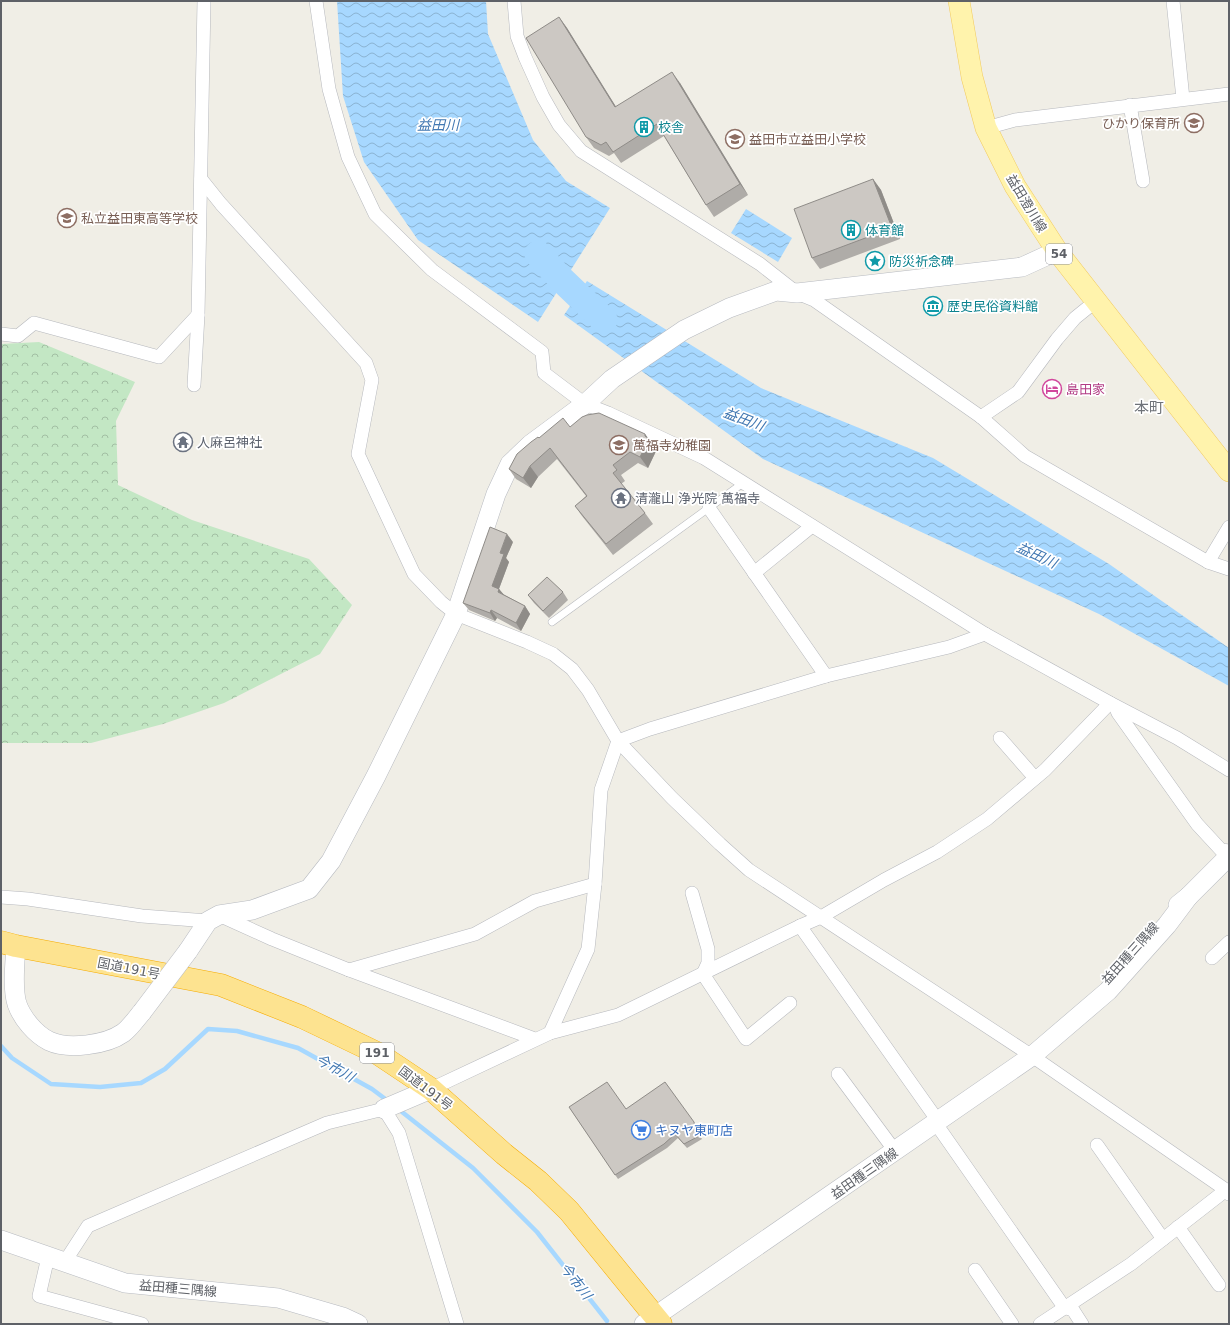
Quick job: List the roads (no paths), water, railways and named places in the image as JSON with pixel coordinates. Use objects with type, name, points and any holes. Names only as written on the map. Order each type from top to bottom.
[{"type":"highway","name":"国道191号","points":[[8,944],[221,985],[302,1017],[377,1053],[431,1089],[504,1154],[538,1181],[569,1211],[653,1321]]},
{"type":"main road","name":"益田澄川線","points":[[959,1],[972,77],[986,128],[1015,186],[1057,251],[1229,471]]},
{"type":"street","points":[[194,385],[198,315],[204,1]]},
{"type":"street","points":[[316,1],[329,89],[348,157],[375,214],[432,270],[542,352],[544,373],[585,404],[608,413],[704,458],[743,484],[985,634],[1113,705],[1177,738],[1229,770]]},
{"type":"street","points":[[514,1],[517,36],[542,97],[559,125],[581,151],[760,264],[797,293],[814,300],[981,417],[1025,456],[1208,562],[1229,569]]},
{"type":"street","points":[[1173,1],[1183,99]]},
{"type":"street","points":[[986,128],[1015,120],[1229,94]]},
{"type":"street","points":[[1130,105],[1143,181]]},
{"type":"street","points":[[201,179],[221,204],[366,363],[372,380],[358,454],[414,574],[441,602],[456,614],[553,654],[572,669],[588,690],[618,741],[672,798],[749,870],[1032,1056],[1228,1192],[1178,1227],[1130,1264],[1040,1324]]},
{"type":"street","points":[[1,897],[28,899],[142,916],[214,918],[252,910],[309,889],[335,854],[376,776],[456,614],[496,494],[510,464],[531,444],[585,404],[612,379],[684,330],[729,308],[776,291],[797,293],[1022,266],[1057,251]]},
{"type":"street","points":[[981,417],[1018,392],[1057,338],[1075,318],[1096,301]]},
{"type":"street","points":[[1,334],[18,336],[34,323],[159,357],[198,315]]},
{"type":"street","points":[[709,508],[826,676]]},
{"type":"street","points":[[754,573],[812,526]]},
{"type":"street","points":[[1208,562],[1229,527]]},
{"type":"street","points":[[618,741],[650,729],[826,676],[949,647],[985,634]]},
{"type":"street","points":[[142,1324],[39,1296],[56,1260],[88,1226],[327,1123],[384,1109],[431,1089],[550,1033],[618,1015],[821,917],[884,880],[937,852],[987,819],[1045,770],[1113,705]]},
{"type":"street","points":[[1113,705],[1197,824],[1221,850],[1229,850]]},
{"type":"street","points":[[1000,738],[1035,778]]},
{"type":"street","points":[[550,1033],[588,949],[595,884],[601,790],[618,741]]},
{"type":"street","name":"益田種三隅線","points":[[653,1321],[1032,1056],[1108,991],[1167,925],[1188,897],[1229,856]]},
{"type":"street","points":[[348,970],[475,934],[535,901],[595,884]]},
{"type":"street","points":[[692,893],[708,949],[708,963],[703,974]]},
{"type":"street","points":[[8,944],[17,1004],[29,1026],[49,1041],[71,1046],[99,1044],[123,1033],[142,1012],[214,918]]},
{"type":"street","points":[[214,918],[272,939],[348,970],[535,1039]]},
{"type":"street","points":[[800,926],[938,1121],[939,1128],[1064,1307],[1073,1310],[1082,1324]]},
{"type":"street","points":[[1212,958],[1229,942]]},
{"type":"street","points":[[703,974],[746,1039],[790,1003]]},
{"type":"street","points":[[838,1074],[895,1151]]},
{"type":"street","points":[[384,1109],[399,1133],[457,1324]]},
{"type":"street","points":[[1097,1145],[1163,1239]]},
{"type":"street","points":[[1178,1227],[1219,1285]]},
{"type":"street","name":"益田種三隅線","points":[[1,1240],[125,1283],[278,1298],[358,1324]]},
{"type":"street","points":[[975,1270],[1012,1324]]},
{"type":"lane","points":[[552,622],[743,484]]},
{"type":"water","name":"益田川","points":[[337,1],[486,1],[488,34],[533,140],[566,181],[610,208],[538,322],[418,240],[364,162],[343,96]]},
{"type":"water","points":[[746,209],[792,238],[778,262],[731,233]]},
{"type":"water","name":"益田川","points":[[587,281],[761,388],[933,458],[1109,564],[1229,648],[1229,686],[1099,614],[763,459],[564,315]]},
{"type":"waterway","name":"益田川","points":[[538,254],[560,278],[604,320]]},
{"type":"waterway","name":"今市川","points":[[1,1046],[12,1058],[51,1084],[100,1087],[141,1083],[165,1069],[208,1029],[237,1031],[298,1048],[372,1089],[388,1101]]},
{"type":"waterway","name":"今市川","points":[[397,1108],[473,1168],[537,1232],[607,1321]]},
{"type":"place","name":"ひかり保育所","points":[[1194,123]]},
{"type":"place","name":"校舎","points":[[644,127]]},
{"type":"place","name":"益田市立益田小学校","points":[[735,139]]},
{"type":"place","name":"私立益田東高等学校","points":[[67,218]]},
{"type":"place","name":"体育館","points":[[851,230]]},
{"type":"place","name":"防災祈念碑","points":[[875,261]]},
{"type":"place","name":"歴史民俗資料館","points":[[933,306]]},
{"type":"place","name":"島田家","points":[[1052,389]]},
{"type":"place","name":"人麻呂神社","points":[[183,442]]},
{"type":"place","name":"萬福寺幼稚園","points":[[619,445]]},
{"type":"place","name":"清瀧山 浄光院 萬福寺","points":[[621,498]]},
{"type":"place","name":"キヌヤ東町店","points":[[641,1130]]},
{"type":"district","name":"本町","points":[[1149,408]]}]
